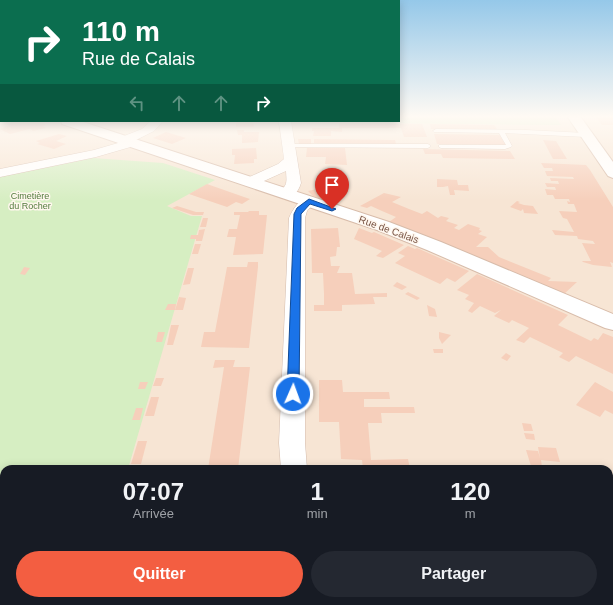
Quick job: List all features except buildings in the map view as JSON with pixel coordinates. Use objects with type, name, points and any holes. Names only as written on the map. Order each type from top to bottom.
[{"type":"street","points":[[0,173],[96,153],[120,144]]},
{"type":"street","name":"Rue de Calais","points":[[133,144],[309,201],[415,238],[613,323]]},
{"type":"street","points":[[286,194],[292,190],[294,183],[289,144]]},
{"type":"street","points":[[593,144],[613,173]]},
{"type":"street","points":[[250,182],[282,167],[290,153]]},
{"type":"street","points":[[294,465],[292,443],[297,218],[300,210],[309,201]]},
{"type":"lane","points":[[441,146],[505,147],[509,146],[508,144]]},
{"type":"lane","points":[[290,153],[428,146]]},
{"type":"shaded area","points":[[0,144],[613,144],[613,465],[0,465]]},
{"type":"green space","name":"Cimetière du Rocher","points":[[93,158],[163,163],[215,180],[167,206],[191,216],[202,216],[129,465],[0,465],[0,177]]},
{"type":"route","points":[[293,394],[297,218],[300,210],[309,201],[332,209]]}]
